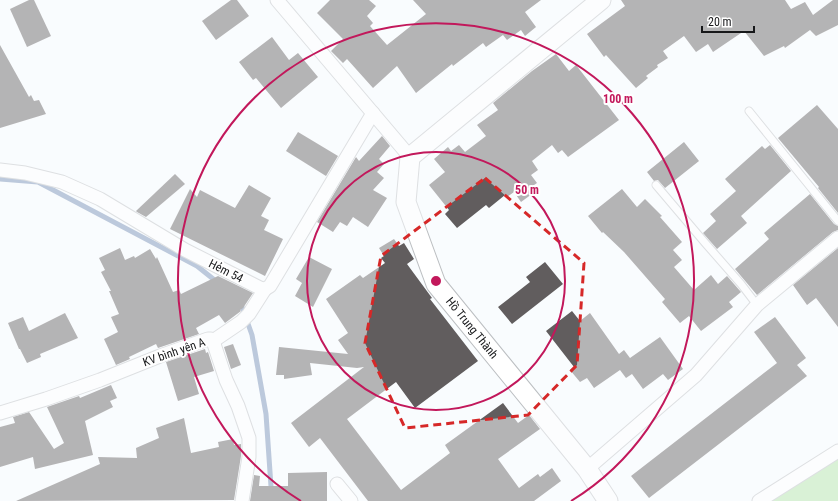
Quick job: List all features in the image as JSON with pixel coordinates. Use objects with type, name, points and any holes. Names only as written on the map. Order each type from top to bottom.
[{"type":"street","points":[[277,0],[410,157],[601,0]]},
{"type":"street","points":[[213,341],[245,318],[265,289],[270,286],[373,113]]},
{"type":"street","name":"Hồ Trung Thành","points":[[410,157],[406,202],[436,284],[586,469],[608,501]]},
{"type":"street","name":"Hẻm 54","points":[[0,170],[25,173],[62,182],[100,199],[185,250],[254,285],[265,289]]},
{"type":"street","points":[[586,469],[696,375],[757,305],[838,238]]},
{"type":"street","name":"KV bình yên A","points":[[0,413],[100,380],[160,356],[211,339],[249,438],[249,457],[242,501]]},
{"type":"street","points":[[759,501],[838,451]]},
{"type":"street","points":[[337,484],[350,501]]},
{"type":"lane","points":[[749,111],[838,220]]},
{"type":"lane","points":[[656,185],[741,284],[757,305]]},
{"type":"highlighted area","points":[[485,178],[584,263],[577,365],[528,415],[405,428],[365,343],[381,256]]},
{"type":"green space","points":[[838,451],[838,501],[759,501]]},
{"type":"building","points":[[29,0],[34,0],[51,36],[27,47],[10,9]]},
{"type":"building","points":[[231,0],[237,0],[249,16],[216,40],[202,21]]},
{"type":"building","points":[[330,0],[369,0],[376,6],[367,16],[373,23],[370,26],[387,45],[426,14],[413,0],[541,0],[525,12],[536,27],[525,36],[521,30],[507,40],[503,35],[486,47],[483,43],[453,66],[452,64],[416,93],[397,66],[373,88],[347,59],[343,63],[331,51],[343,39],[317,13]]},
{"type":"building","points":[[621,0],[785,0],[791,9],[805,2],[813,15],[833,0],[838,0],[838,25],[816,36],[810,30],[785,48],[784,46],[764,56],[744,31],[713,52],[708,44],[696,52],[684,36],[663,51],[668,58],[657,65],[658,67],[646,76],[648,78],[636,88],[606,55],[604,57],[587,34],[625,6]]},
{"type":"building","points":[[272,37],[289,60],[298,53],[318,77],[281,108],[256,78],[253,80],[239,62]]},
{"type":"building","points":[[0,45],[29,97],[31,95],[34,101],[39,100],[46,114],[0,128]]},
{"type":"building","points":[[556,54],[569,71],[576,65],[619,120],[568,157],[562,150],[558,153],[552,145],[532,161],[538,170],[531,175],[537,183],[528,189],[532,194],[521,202],[514,192],[507,197],[505,195],[489,208],[486,205],[457,228],[445,214],[449,210],[429,185],[445,172],[434,159],[448,147],[451,151],[459,145],[465,152],[486,136],[477,125],[498,110],[493,103],[532,71]]},
{"type":"building","points":[[817,105],[838,129],[838,213],[818,188],[819,187],[778,138]]},
{"type":"building","points":[[298,132],[338,156],[326,176],[286,151]]},
{"type":"building","points":[[382,136],[390,146],[379,159],[384,164],[377,172],[384,178],[373,190],[387,198],[368,227],[353,217],[347,226],[340,222],[333,232],[317,222],[356,157],[359,161]]},
{"type":"building","points":[[684,142],[699,161],[665,188],[658,180],[654,181],[647,172]]},
{"type":"building","points":[[770,145],[791,171],[741,216],[747,223],[717,249],[703,233],[716,221],[710,214],[736,191],[725,179],[762,146],[765,149]]},
{"type":"building","points":[[175,174],[185,184],[146,217],[136,211]]},
{"type":"building","points":[[249,185],[271,198],[261,216],[269,220],[264,230],[283,239],[265,276],[170,229],[190,189],[197,197],[200,190],[235,208]]},
{"type":"building","points":[[622,189],[637,207],[645,199],[662,216],[660,217],[682,242],[673,250],[682,260],[674,267],[694,290],[711,275],[718,284],[727,276],[741,292],[729,302],[733,307],[701,331],[689,316],[680,323],[662,302],[665,299],[624,252],[603,232],[602,233],[588,216]]},
{"type":"building","points":[[810,194],[834,224],[838,226],[838,230],[833,232],[757,295],[735,269],[769,239],[764,233]]},
{"type":"building","points":[[394,239],[399,246],[404,243],[414,259],[407,264],[432,298],[430,299],[478,361],[415,408],[396,382],[347,419],[401,490],[450,453],[445,445],[503,403],[518,423],[529,415],[540,429],[498,459],[519,488],[538,474],[540,477],[552,468],[561,481],[534,501],[368,501],[320,438],[309,447],[291,423],[364,367],[357,368],[310,363],[312,375],[284,379],[284,375],[276,375],[279,347],[348,354],[338,340],[348,333],[326,299],[360,275],[363,278],[385,263],[381,258],[384,256],[379,248]]},
{"type":"building","points":[[120,248],[125,260],[134,256],[135,258],[150,249],[156,259],[157,257],[173,292],[179,290],[181,294],[218,276],[253,293],[240,310],[241,311],[225,323],[219,315],[196,328],[199,334],[158,348],[156,344],[116,365],[104,339],[118,332],[111,317],[119,314],[109,291],[111,291],[101,272],[105,270],[99,258]]},
{"type":"building","points":[[838,248],[838,327],[816,298],[807,305],[793,285]]},
{"type":"building","points":[[309,257],[332,269],[313,307],[295,296],[302,283],[296,279]]},
{"type":"building","points":[[545,262],[563,284],[512,324],[498,307],[530,282],[526,277]]},
{"type":"building","points":[[572,311],[580,321],[590,313],[619,354],[624,350],[630,358],[660,337],[683,369],[668,380],[663,374],[643,389],[632,374],[626,378],[620,370],[594,388],[587,378],[580,382],[570,370],[574,367],[546,331]]},
{"type":"building","points":[[65,313],[78,338],[40,354],[41,357],[27,363],[19,349],[8,323],[23,317],[29,331]]},
{"type":"building","points":[[775,317],[806,358],[797,365],[807,376],[649,498],[631,476],[777,363],[754,332]]},
{"type":"building","points":[[233,344],[241,365],[231,369],[224,347]]},
{"type":"building","points":[[205,349],[206,353],[208,352],[214,371],[194,377],[199,394],[178,401],[166,362]]},
{"type":"building","points":[[111,385],[117,398],[110,401],[113,407],[85,421],[93,455],[35,469],[33,457],[0,467],[0,427],[15,423],[13,417],[29,412],[54,449],[64,443],[47,407],[79,396],[80,398]]},
{"type":"building","points":[[184,418],[191,453],[219,447],[218,442],[233,439],[234,445],[241,444],[241,456],[234,500],[16,501],[100,464],[98,457],[137,458],[136,448],[159,438],[156,428]]},
{"type":"building","points":[[327,472],[327,501],[250,501],[254,475],[260,476],[259,486],[288,486],[288,473]]},
{"type":"waterway","points":[[0,179],[38,182],[197,266],[217,282]]},
{"type":"waterway","points":[[241,304],[252,335],[266,414],[272,501]]}]
